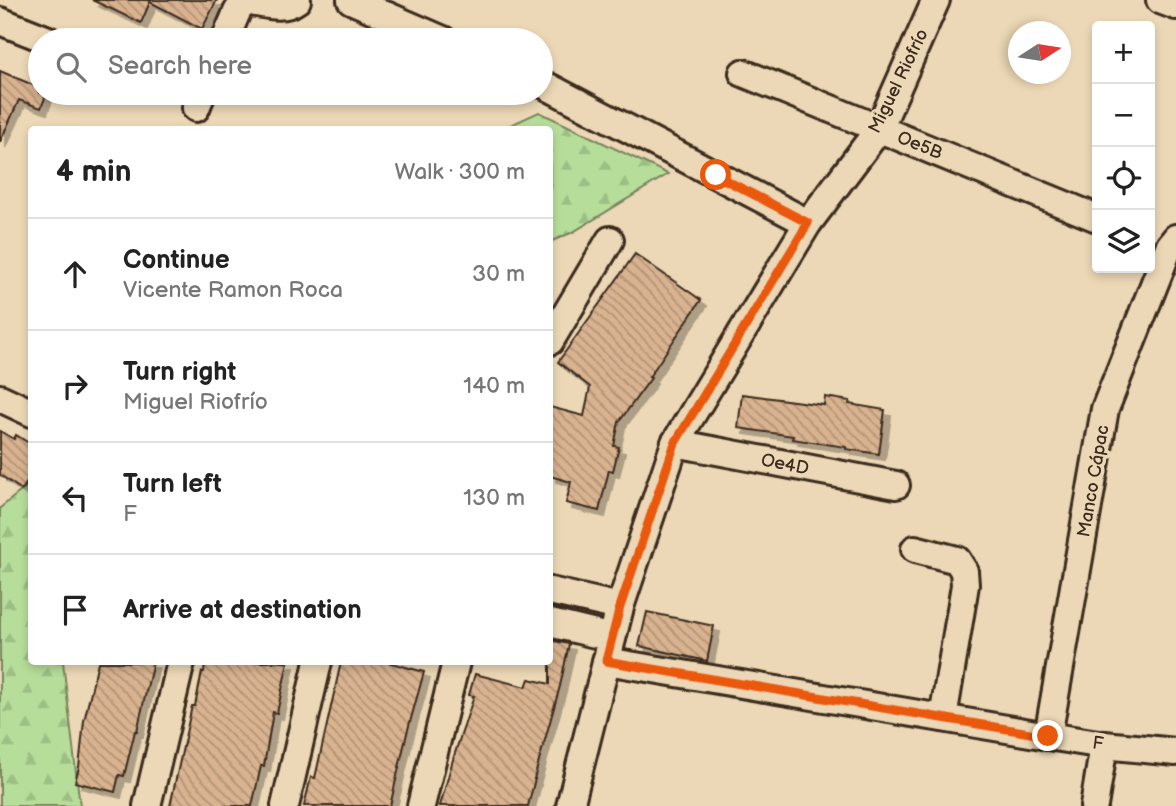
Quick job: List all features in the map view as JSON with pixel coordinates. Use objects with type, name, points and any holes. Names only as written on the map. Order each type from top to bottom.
[{"type":"street","points":[[230,28],[244,1],[281,6],[297,0]]},
{"type":"street","points":[[351,0],[415,28]]},
{"type":"street","name":"Miguel Riofrío","points":[[570,806],[620,607],[675,443],[808,223],[879,128],[936,0]]},
{"type":"street","points":[[1160,0],[1176,6]]},
{"type":"street","points":[[0,21],[28,32]]},
{"type":"street","name":"Oe5B","points":[[743,73],[1092,216]]},
{"type":"street","points":[[553,89],[808,223]]},
{"type":"street","points":[[553,336],[610,240]]},
{"type":"street","name":"Manco Cápac","points":[[1048,736],[1105,409],[1165,241]]},
{"type":"street","points":[[0,398],[28,411]]},
{"type":"street","name":"Oe4D","points":[[675,443],[896,485]]},
{"type":"street","points":[[915,549],[957,560],[964,571],[965,585],[943,718]]},
{"type":"street","points":[[553,592],[620,607]]},
{"type":"street","name":"F","points":[[553,624],[609,650],[943,718],[1104,745],[1176,752]]},
{"type":"street","points":[[147,806],[180,665]]},
{"type":"street","points":[[285,806],[317,665]]},
{"type":"street","points":[[421,806],[455,665]]},
{"type":"street","points":[[1094,806],[1104,745]]},
{"type":"green space","points":[[539,112],[668,174],[573,232],[553,241],[553,126],[509,126]]},
{"type":"green space","points":[[28,485],[28,665],[63,665],[80,806],[0,806],[0,508]]},
{"type":"building","points":[[92,0],[217,0],[203,28],[150,2],[141,23]]},
{"type":"building","points":[[0,71],[28,83],[28,103],[19,100],[0,142]]},
{"type":"building","points":[[635,254],[701,300],[619,422],[614,446],[619,447],[613,471],[609,470],[599,511],[566,503],[571,482],[553,477],[553,408],[584,416],[590,387],[558,362]]},
{"type":"building","points":[[742,394],[824,405],[825,397],[885,410],[879,454],[792,439],[793,436],[738,428]]},
{"type":"building","points":[[0,431],[14,439],[16,435],[28,442],[28,480],[22,490],[0,475]]},
{"type":"building","points":[[647,612],[714,626],[707,661],[639,646]]},
{"type":"building","points":[[553,641],[569,644],[528,806],[440,806],[474,696],[469,695],[475,674],[526,687],[529,679],[550,684]]},
{"type":"building","points":[[97,665],[152,665],[124,776],[119,775],[115,792],[75,782],[84,721]]},
{"type":"building","points":[[205,665],[287,665],[277,713],[273,712],[264,766],[261,766],[252,806],[170,806],[192,706],[195,706]]},
{"type":"building","points":[[340,665],[399,665],[424,672],[390,806],[304,806],[311,777],[315,778]]},
{"type":"route","points":[[716,175],[808,223],[675,443],[620,607],[606,661],[1048,736]]}]
